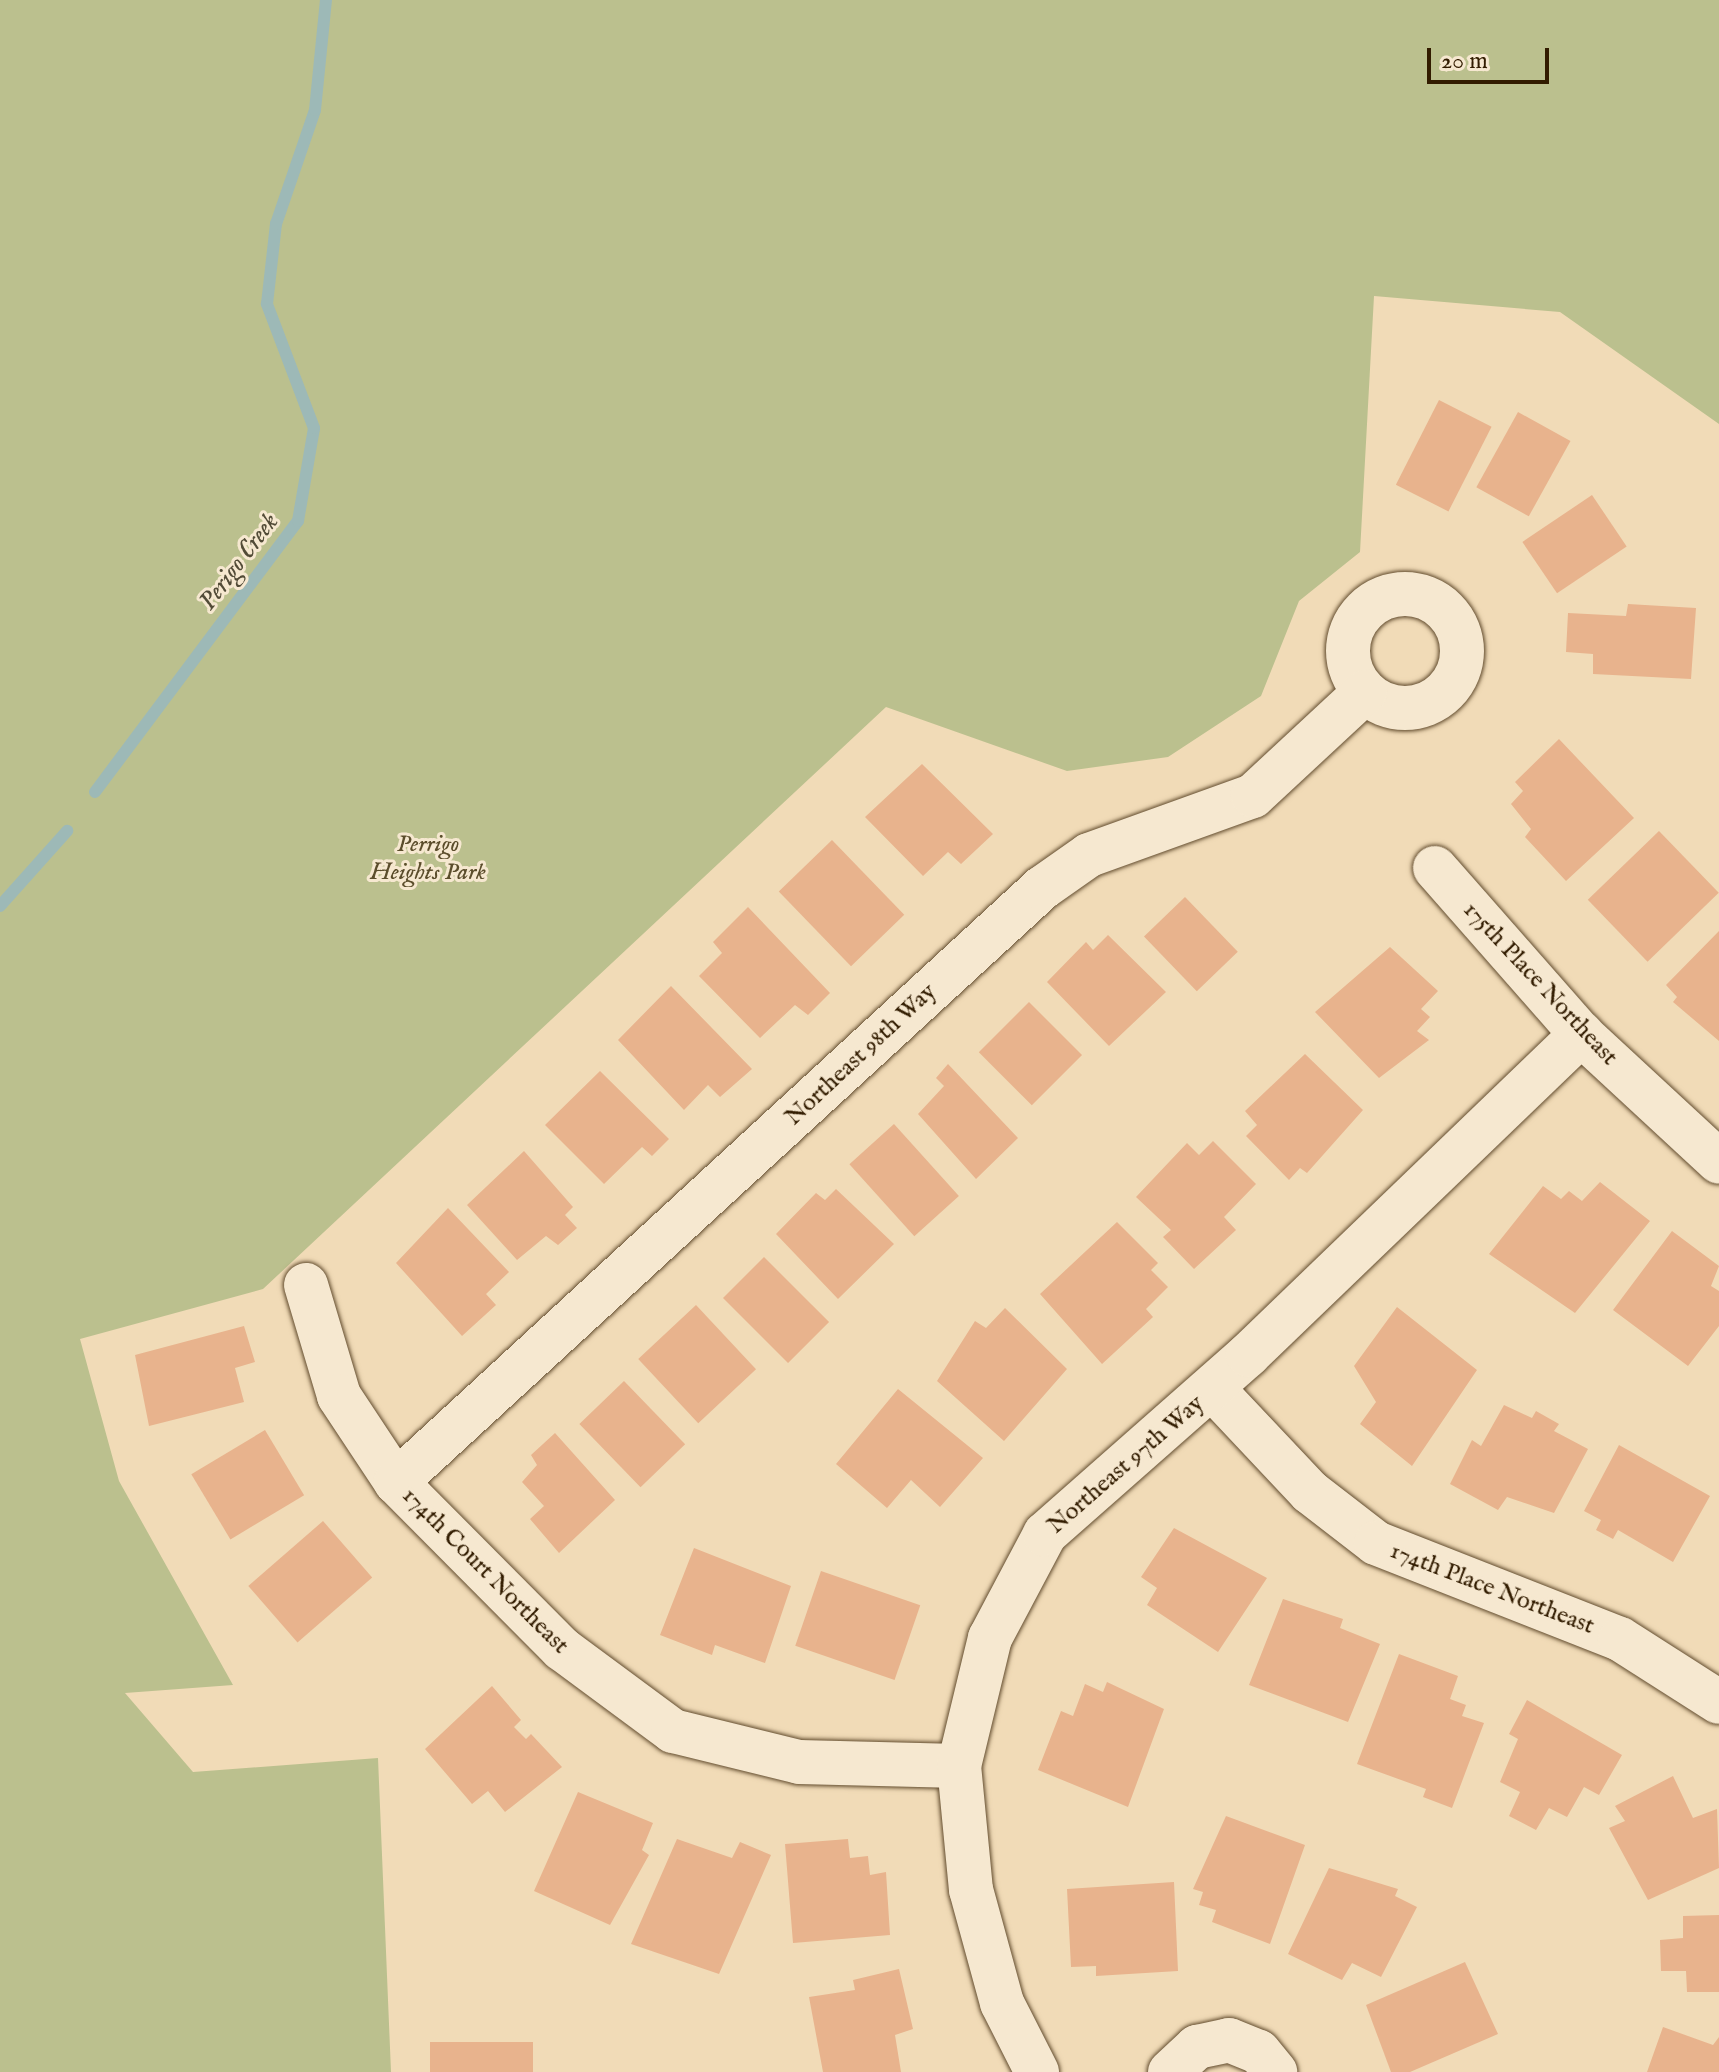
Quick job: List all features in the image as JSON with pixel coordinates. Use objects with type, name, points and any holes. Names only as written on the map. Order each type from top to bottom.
[{"type":"street","name":"Northeast 98th Way","points":[[396,1482],[1042,888],[1089,855],[1253,796],[1365,692]]},
{"type":"street","name":"175th Place Northeast","points":[[1435,868],[1581,1034],[1719,1162]]},
{"type":"street","name":"Northeast 97th Way","points":[[1037,2072],[1002,2003],[971,1890],[959,1766],[990,1638],[1045,1534],[1212,1388],[1581,1034]]},
{"type":"street","name":"174th Court Northeast","points":[[306,1285],[339,1396],[396,1482],[562,1649],[673,1731],[799,1762],[959,1766]]},
{"type":"street","name":"174th Place Northeast","points":[[1212,1388],[1310,1492],[1376,1543],[1620,1639],[1719,1702]]},
{"type":"street","points":[[1170,2072],[1197,2047],[1229,2040],[1259,2052],[1275,2072]]},
{"type":"green space","name":"Perrigo Heights Park","points":[[0,0],[1719,0],[1719,424],[1560,312],[1374,296],[1360,552],[1299,601],[1261,696],[1168,757],[1067,771],[886,707],[263,1289],[80,1339],[119,1481],[233,1685],[125,1693],[193,1772],[378,1758],[391,2072],[0,2072]]},
{"type":"building","points":[[1439,400],[1492,427],[1448,511],[1396,485]]},
{"type":"building","points":[[1518,412],[1570,441],[1529,516],[1476,487]]},
{"type":"building","points":[[1592,495],[1627,546],[1557,593],[1522,542]]},
{"type":"building","points":[[1628,604],[1696,608],[1691,679],[1593,674],[1593,654],[1566,652],[1568,613],[1626,616]]},
{"type":"building","points":[[1559,739],[1634,818],[1566,881],[1525,837],[1531,829],[1511,804],[1523,791],[1515,782]]},
{"type":"building","points":[[922,764],[993,834],[961,864],[948,852],[923,876],[865,817]]},
{"type":"building","points":[[1659,831],[1719,893],[1648,962],[1588,900]]},
{"type":"building","points":[[832,840],[904,915],[851,966],[779,891]]},
{"type":"building","points":[[1185,897],[1238,952],[1197,991],[1144,937]]},
{"type":"building","points":[[748,907],[830,993],[808,1015],[795,1005],[760,1038],[699,976],[722,953],[713,942]]},
{"type":"building","points":[[1719,931],[1719,1041],[1673,1002],[1677,997],[1666,985]]},
{"type":"building","points":[[1108,935],[1166,992],[1109,1046],[1047,982],[1086,942],[1093,950]]},
{"type":"building","points":[[1390,947],[1438,991],[1421,1009],[1430,1017],[1417,1031],[1429,1040],[1379,1078],[1315,1012]]},
{"type":"building","points":[[671,986],[752,1069],[720,1097],[708,1085],[684,1110],[618,1040]]},
{"type":"building","points":[[1029,1002],[1082,1055],[1032,1105],[979,1052]]},
{"type":"building","points":[[1305,1054],[1363,1110],[1307,1173],[1300,1168],[1289,1180],[1246,1136],[1257,1125],[1245,1111]]},
{"type":"building","points":[[948,1064],[1018,1138],[976,1179],[918,1114],[944,1086],[936,1078]]},
{"type":"building","points":[[600,1071],[669,1139],[652,1156],[642,1147],[604,1184],[545,1125]]},
{"type":"building","points":[[894,1124],[959,1196],[914,1236],[849,1164]]},
{"type":"building","points":[[1213,1141],[1256,1184],[1224,1217],[1236,1230],[1194,1269],[1163,1237],[1171,1230],[1136,1197],[1187,1143],[1199,1155]]},
{"type":"building","points":[[524,1151],[573,1207],[565,1215],[577,1228],[558,1245],[546,1236],[517,1260],[467,1205]]},
{"type":"building","points":[[1600,1182],[1650,1221],[1575,1313],[1489,1254],[1543,1186],[1561,1199],[1569,1191],[1582,1201]]},
{"type":"building","points":[[836,1189],[894,1244],[838,1299],[776,1234],[816,1193],[825,1200]]},
{"type":"building","points":[[448,1208],[509,1272],[486,1294],[496,1305],[462,1336],[396,1263]]},
{"type":"building","points":[[1117,1222],[1158,1263],[1151,1270],[1168,1287],[1146,1309],[1153,1317],[1102,1364],[1040,1294]]},
{"type":"building","points":[[1672,1231],[1719,1266],[1711,1286],[1719,1291],[1719,1326],[1688,1366],[1613,1310]]},
{"type":"building","points":[[764,1257],[829,1322],[788,1363],[723,1298]]},
{"type":"building","points":[[696,1305],[756,1369],[698,1423],[638,1359]]},
{"type":"building","points":[[1397,1307],[1477,1370],[1412,1466],[1360,1424],[1376,1402],[1354,1366]]},
{"type":"building","points":[[1005,1308],[1067,1369],[1004,1441],[937,1381],[975,1321],[986,1328]]},
{"type":"building","points":[[244,1326],[255,1362],[235,1368],[244,1402],[149,1426],[135,1355]]},
{"type":"building","points":[[624,1381],[685,1444],[641,1487],[579,1424]]},
{"type":"building","points":[[898,1389],[983,1458],[940,1507],[911,1480],[887,1508],[836,1464]]},
{"type":"building","points":[[1504,1405],[1532,1418],[1536,1411],[1559,1424],[1554,1431],[1588,1449],[1554,1513],[1507,1497],[1498,1510],[1450,1484],[1472,1440],[1481,1446]]},
{"type":"building","points":[[265,1430],[304,1495],[230,1539],[191,1474]]},
{"type":"building","points":[[555,1433],[615,1500],[559,1553],[530,1519],[544,1506],[522,1482],[537,1465],[531,1455]]},
{"type":"building","points":[[1619,1445],[1710,1496],[1673,1562],[1618,1530],[1613,1539],[1596,1530],[1601,1520],[1584,1511]]},
{"type":"building","points":[[323,1521],[372,1578],[297,1643],[248,1586]]},
{"type":"building","points":[[1174,1528],[1267,1578],[1218,1652],[1147,1605],[1157,1588],[1141,1577]]},
{"type":"building","points":[[694,1548],[791,1586],[765,1663],[715,1645],[712,1655],[660,1635]]},
{"type":"building","points":[[821,1571],[920,1605],[895,1680],[795,1646]]},
{"type":"building","points":[[1283,1599],[1343,1619],[1340,1628],[1380,1644],[1348,1722],[1249,1685]]},
{"type":"building","points":[[1399,1654],[1458,1676],[1450,1699],[1466,1705],[1462,1716],[1484,1723],[1452,1808],[1423,1797],[1426,1789],[1357,1764]]},
{"type":"building","points":[[1107,1682],[1164,1709],[1128,1807],[1038,1770],[1061,1711],[1073,1716],[1085,1684],[1103,1692]]},
{"type":"building","points":[[492,1686],[521,1720],[514,1727],[526,1739],[531,1734],[562,1767],[505,1812],[488,1791],[472,1804],[425,1749]]},
{"type":"building","points":[[1527,1700],[1622,1755],[1599,1795],[1584,1787],[1567,1817],[1549,1808],[1536,1830],[1509,1816],[1520,1792],[1500,1782],[1518,1739],[1509,1734]]},
{"type":"building","points":[[1673,1776],[1693,1818],[1717,1809],[1719,1868],[1648,1900],[1609,1828],[1625,1821],[1615,1806]]},
{"type":"building","points":[[578,1792],[653,1823],[642,1850],[649,1855],[610,1925],[534,1891]]},
{"type":"building","points":[[1226,1816],[1305,1845],[1270,1944],[1212,1922],[1216,1910],[1199,1905],[1203,1892],[1193,1889]]},
{"type":"building","points":[[677,1839],[732,1858],[740,1842],[771,1855],[719,1974],[631,1944]]},
{"type":"building","points":[[848,1839],[850,1858],[868,1856],[870,1875],[886,1872],[890,1935],[793,1943],[785,1844]]},
{"type":"building","points":[[1329,1868],[1398,1889],[1395,1896],[1417,1907],[1381,1977],[1352,1963],[1342,1980],[1288,1954]]},
{"type":"building","points":[[1174,1882],[1178,1971],[1096,1976],[1096,1966],[1071,1967],[1067,1889]]},
{"type":"building","points":[[1719,1915],[1719,1992],[1687,1992],[1686,1971],[1661,1971],[1660,1940],[1683,1938],[1683,1916]]},
{"type":"building","points":[[1465,1962],[1498,2034],[1410,2072],[1391,2072],[1366,2005]]},
{"type":"building","points":[[899,1969],[913,2029],[895,2035],[901,2072],[823,2072],[809,1997],[855,1990],[853,1980]]},
{"type":"building","points":[[1663,2027],[1713,2045],[1719,2037],[1719,2072],[1647,2072]]},
{"type":"building","points":[[430,2042],[533,2042],[533,2072],[430,2072]]},
{"type":"waterway","name":"Perigo Creek","points":[[95,792],[298,521],[314,428],[267,304],[276,224],[315,110],[326,0]]},
{"type":"waterway","name":"Perigo Creek","points":[[0,906],[67,831]]}]
